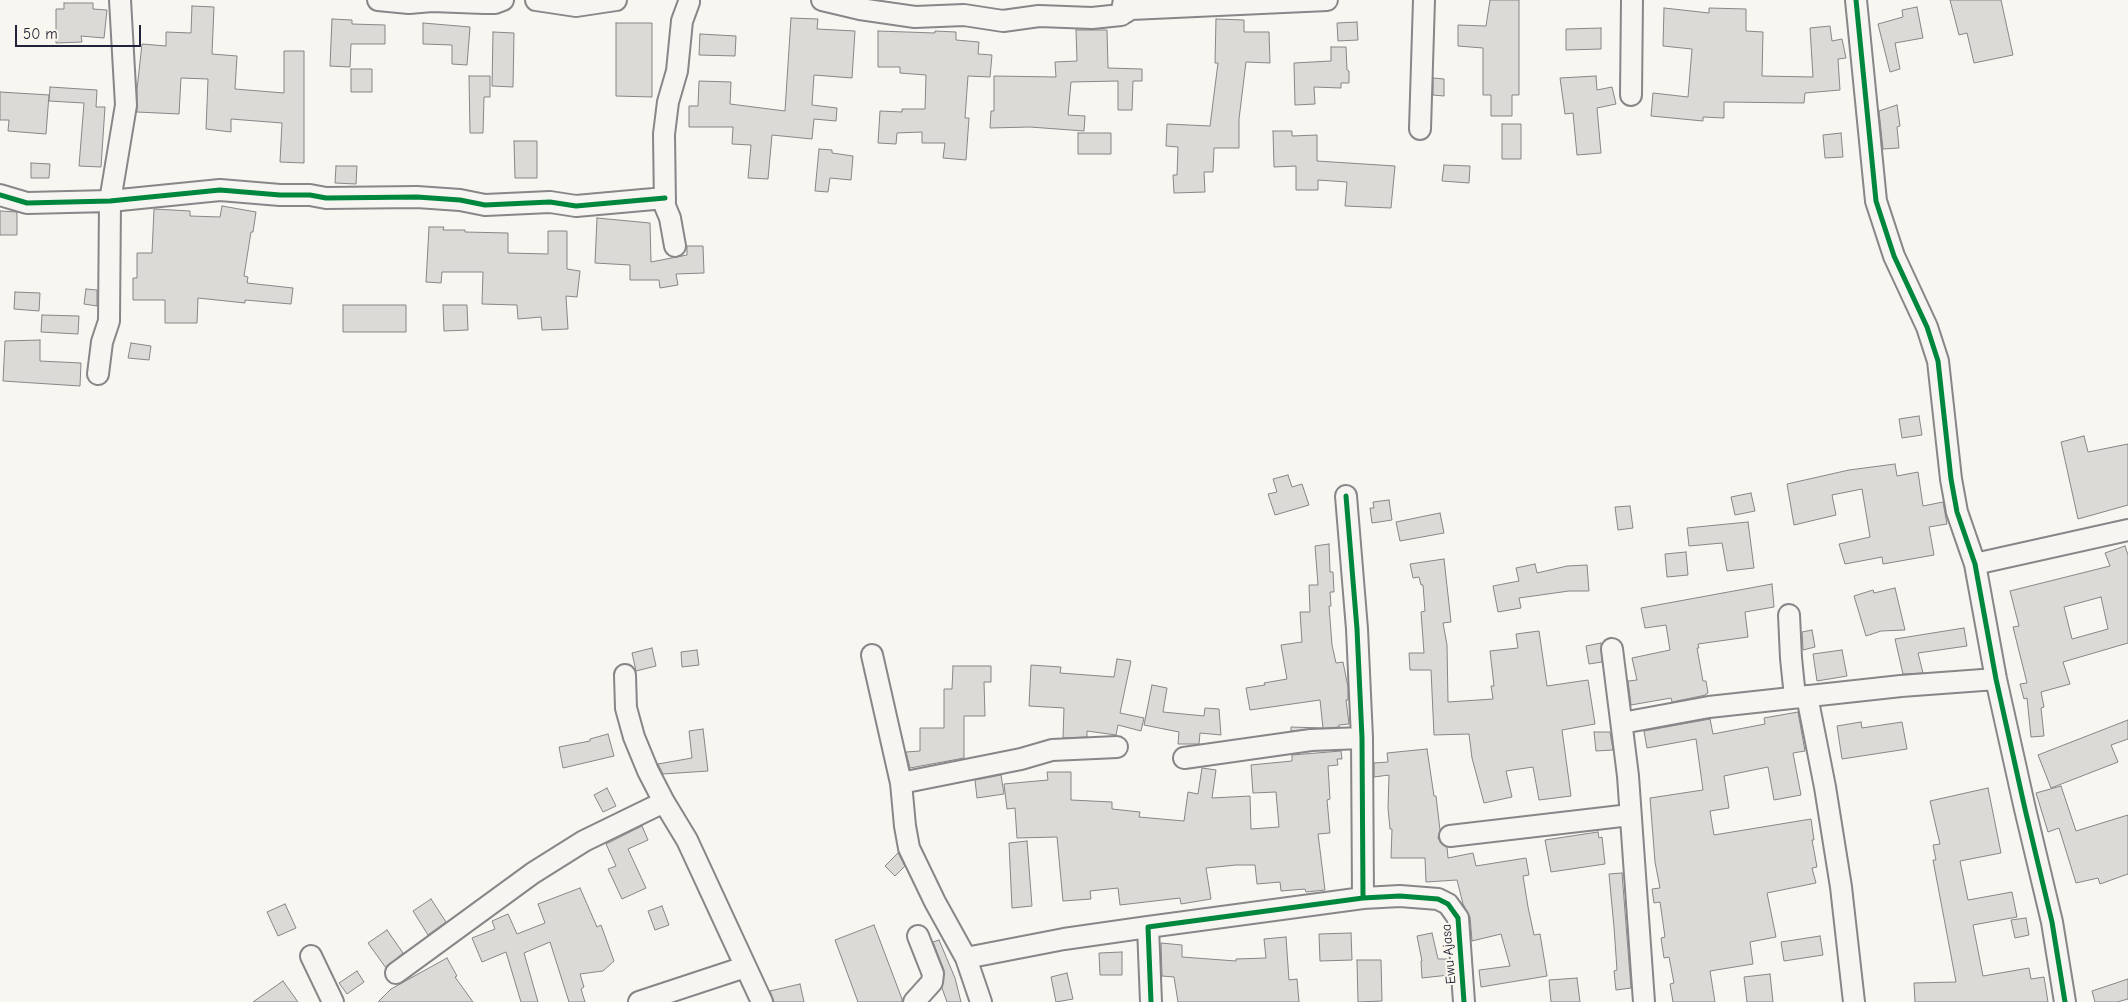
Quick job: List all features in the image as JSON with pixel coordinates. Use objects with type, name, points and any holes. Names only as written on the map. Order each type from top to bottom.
[{"type":"street","points":[[98,374],[102,342],[109,321],[110,201],[126,105],[120,0]]},
{"type":"street","points":[[378,0],[409,3],[432,1],[489,3],[503,0]]},
{"type":"street","points":[[536,0],[576,6],[616,0]]},
{"type":"street","points":[[676,246],[670,218],[665,206],[664,134],[668,102],[677,71],[682,21],[689,0]]},
{"type":"street","points":[[822,0],[860,10],[915,17],[964,15],[1003,21],[1040,16],[1092,18],[1123,7],[1131,9],[1327,0]]},
{"type":"street","points":[[1420,129],[1424,0]]},
{"type":"street","points":[[1631,94],[1632,0]]},
{"type":"street","points":[[1856,0],[1876,201],[1894,256],[1934,346],[1941,378],[1957,512],[1975,564],[1996,679],[2052,922],[2065,1002]]},
{"type":"street","points":[[0,195],[28,203],[110,201],[220,190],[280,195],[310,195],[326,198],[417,197],[460,200],[484,205],[550,202],[576,206],[665,198]]},
{"type":"street","points":[[1346,496],[1357,629],[1362,738],[1363,898]]},
{"type":"street","points":[[1975,564],[2128,530]]},
{"type":"street","points":[[1789,615],[1791,658],[1825,787],[1841,887],[1854,1002]]},
{"type":"street","points":[[1612,649],[1622,723],[1644,1002]]},
{"type":"street","points":[[872,655],[901,784],[909,848],[935,902],[966,958],[981,1002]]},
{"type":"street","points":[[626,675],[626,708],[634,737],[664,802],[687,840],[762,1002]]},
{"type":"street","points":[[1622,723],[1709,706],[1996,679]]},
{"type":"street","points":[[1184,758],[1311,740],[1362,738]]},
{"type":"street","points":[[901,784],[1021,759],[1052,750],[1117,747]]},
{"type":"street","points":[[396,973],[533,872],[584,841],[664,802]]},
{"type":"street","points":[[1450,836],[1630,815]]},
{"type":"street","name":"Ewu Ajasa","points":[[966,958],[1064,939],[1363,898],[1421,897],[1438,899],[1448,904],[1458,918],[1464,1002]]},
{"type":"street","points":[[1148,927],[1151,1002]]},
{"type":"street","points":[[914,1002],[932,982],[933,974],[918,936]]},
{"type":"street","points":[[311,956],[333,1002]]},
{"type":"street","points":[[639,1002],[745,967]]},
{"type":"building","points":[[1490,0],[1519,0],[1519,95],[1512,95],[1512,116],[1491,116],[1491,95],[1483,95],[1483,48],[1458,46],[1458,25],[1486,26]]},
{"type":"building","points":[[1950,0],[2001,0],[2013,55],[1974,63],[1967,33],[1959,35]]},
{"type":"building","points":[[64,3],[93,3],[93,9],[107,10],[104,38],[81,36],[82,42],[56,43],[56,9],[64,9]]},
{"type":"building","points":[[192,6],[214,7],[212,54],[237,56],[235,89],[284,93],[284,51],[304,51],[304,163],[280,162],[282,123],[231,119],[231,132],[206,129],[208,79],[181,78],[179,114],[137,112],[137,89],[142,44],[166,46],[166,32],[191,33]]},
{"type":"building","points":[[1917,7],[1923,38],[1895,43],[1900,69],[1890,72],[1878,24],[1903,17],[1902,10]]},
{"type":"building","points":[[1664,8],[1709,13],[1709,8],[1746,9],[1746,31],[1763,32],[1762,76],[1813,77],[1810,28],[1830,26],[1832,41],[1842,39],[1846,58],[1838,59],[1840,90],[1805,93],[1804,103],[1724,102],[1724,118],[1703,117],[1703,121],[1651,116],[1653,93],[1688,97],[1692,49],[1663,46]]},
{"type":"building","points":[[791,18],[818,19],[817,29],[855,31],[852,78],[814,75],[812,105],[837,108],[836,121],[814,119],[812,139],[772,135],[768,179],[748,178],[751,145],[732,144],[733,127],[689,127],[689,106],[698,106],[699,81],[731,82],[730,104],[785,111]]},
{"type":"building","points":[[332,19],[352,20],[352,24],[385,25],[385,44],[351,44],[350,67],[330,66]]},
{"type":"building","points":[[1216,19],[1244,20],[1244,32],[1269,32],[1270,63],[1246,62],[1239,119],[1239,148],[1214,148],[1213,172],[1204,172],[1205,192],[1174,193],[1173,175],[1177,175],[1178,147],[1166,146],[1167,124],[1210,126],[1218,63],[1215,63]]},
{"type":"building","points":[[1357,22],[1358,40],[1338,41],[1337,23]]},
{"type":"building","points":[[423,23],[470,27],[467,65],[452,64],[452,45],[423,44]]},
{"type":"building","points":[[616,23],[652,23],[652,97],[616,96]]},
{"type":"building","points":[[1601,28],[1601,49],[1566,50],[1566,29]]},
{"type":"building","points":[[1076,30],[1107,30],[1108,68],[1142,69],[1142,81],[1133,81],[1132,110],[1118,110],[1118,81],[1071,82],[1068,115],[1085,116],[1084,131],[1030,127],[990,128],[991,111],[994,111],[994,76],[1056,77],[1055,62],[1077,61]]},
{"type":"building","points":[[878,31],[956,32],[956,40],[979,42],[978,54],[992,55],[990,77],[968,76],[965,118],[969,118],[966,160],[943,158],[945,143],[922,143],[922,132],[897,133],[896,144],[878,143],[880,111],[902,112],[902,109],[925,109],[926,75],[900,73],[900,67],[878,67]]},
{"type":"building","points":[[493,32],[514,33],[513,87],[492,86]]},
{"type":"building","points":[[700,34],[736,36],[735,56],[699,55]]},
{"type":"building","points":[[1331,47],[1346,47],[1349,83],[1341,83],[1341,88],[1314,87],[1315,104],[1295,105],[1294,63],[1331,61]]},
{"type":"building","points":[[351,69],[372,69],[372,92],[351,92]]},
{"type":"building","points":[[469,76],[490,76],[490,97],[484,97],[483,133],[470,133]]},
{"type":"building","points":[[1596,76],[1597,90],[1612,87],[1616,104],[1597,108],[1601,153],[1577,155],[1573,113],[1565,114],[1560,78]]},
{"type":"building","points":[[1433,78],[1444,79],[1444,96],[1433,95]]},
{"type":"building","points":[[50,87],[97,90],[96,107],[105,107],[101,167],[79,166],[84,103],[49,101]]},
{"type":"building","points":[[0,92],[49,95],[46,134],[8,131],[9,120],[0,120]]},
{"type":"building","points":[[1897,105],[1900,126],[1897,127],[1899,148],[1883,149],[1879,111]]},
{"type":"building","points":[[1502,124],[1521,124],[1521,159],[1502,159]]},
{"type":"building","points":[[1273,131],[1292,131],[1292,136],[1317,135],[1317,161],[1395,166],[1391,208],[1345,206],[1347,182],[1318,180],[1318,190],[1296,190],[1296,166],[1274,167]]},
{"type":"building","points":[[1078,133],[1111,133],[1111,154],[1078,154]]},
{"type":"building","points":[[1841,133],[1843,157],[1825,158],[1823,135]]},
{"type":"building","points":[[514,141],[537,141],[537,178],[515,178]]},
{"type":"building","points":[[819,149],[832,150],[832,153],[853,156],[851,180],[830,178],[828,192],[815,191]]},
{"type":"building","points":[[31,163],[50,164],[49,178],[31,178]]},
{"type":"building","points":[[1444,165],[1470,166],[1469,183],[1442,181]]},
{"type":"building","points":[[336,166],[357,166],[356,184],[335,183]]},
{"type":"building","points":[[222,206],[256,212],[244,276],[248,277],[247,283],[293,288],[291,304],[245,300],[245,303],[198,298],[197,323],[165,323],[165,300],[133,300],[133,278],[137,278],[137,253],[152,253],[154,209],[190,211],[190,216],[220,217]]},
{"type":"building","points":[[0,211],[17,212],[17,235],[0,235]]},
{"type":"building","points":[[597,218],[650,223],[651,262],[687,255],[687,246],[703,246],[704,273],[676,274],[678,285],[660,288],[659,280],[630,280],[630,265],[595,263]]},
{"type":"building","points":[[429,227],[444,227],[443,230],[465,230],[465,232],[508,233],[508,253],[548,254],[548,231],[567,231],[567,269],[580,271],[577,297],[566,296],[568,329],[542,330],[541,317],[518,319],[517,305],[482,304],[483,272],[442,272],[441,283],[426,282]]},
{"type":"building","points":[[86,289],[97,290],[97,306],[84,304]]},
{"type":"building","points":[[15,292],[40,293],[39,311],[14,309]]},
{"type":"building","points":[[343,305],[406,305],[406,332],[343,332]]},
{"type":"building","points":[[443,305],[467,305],[468,330],[444,331]]},
{"type":"building","points":[[42,315],[79,316],[78,334],[41,332]]},
{"type":"building","points":[[40,340],[40,361],[81,363],[80,386],[3,381],[5,341]]},
{"type":"building","points":[[131,343],[151,346],[149,360],[128,358]]},
{"type":"building","points":[[1919,416],[1922,435],[1902,438],[1899,419]]},
{"type":"building","points":[[2084,436],[2088,452],[2128,444],[2128,505],[2078,519],[2061,442]]},
{"type":"building","points":[[1895,464],[1897,476],[1918,472],[1923,506],[1943,502],[1947,524],[1929,527],[1934,555],[1883,564],[1882,557],[1845,564],[1839,544],[1870,537],[1862,489],[1832,495],[1836,515],[1794,525],[1787,484],[1849,470]]},
{"type":"building","points":[[1288,475],[1292,487],[1302,484],[1309,505],[1275,515],[1268,494],[1277,492],[1273,479]]},
{"type":"building","points":[[1751,493],[1755,511],[1735,515],[1731,497]]},
{"type":"building","points":[[1389,500],[1392,520],[1372,523],[1370,508],[1374,508],[1373,502]]},
{"type":"building","points":[[1630,506],[1633,528],[1618,530],[1615,507]]},
{"type":"building","points":[[1440,513],[1444,533],[1400,541],[1396,522]]},
{"type":"building","points":[[1748,522],[1754,568],[1727,571],[1722,543],[1689,546],[1687,528]]},
{"type":"building","points":[[1329,544],[1330,572],[1333,572],[1334,592],[1330,592],[1331,606],[1329,606],[1332,645],[1336,663],[1343,662],[1348,687],[1348,700],[1346,700],[1349,724],[1339,725],[1339,727],[1291,731],[1291,727],[1323,728],[1320,700],[1250,710],[1246,688],[1287,679],[1281,645],[1302,642],[1300,612],[1310,612],[1309,585],[1318,585],[1315,546]]},
{"type":"building","points":[[2125,546],[2128,555],[2128,643],[2063,662],[2070,684],[2041,692],[2044,707],[2041,708],[2044,736],[2031,737],[2027,698],[2024,699],[2020,684],[2027,683],[2013,627],[2019,626],[2010,591],[2110,566],[2105,553]],"holes":[[[2101,597],[2108,629],[2072,639],[2064,607]]]},
{"type":"building","points":[[1686,552],[1688,575],[1667,577],[1665,554]]},
{"type":"building","points":[[1444,559],[1451,622],[1443,623],[1447,645],[1448,702],[1493,699],[1491,686],[1494,686],[1490,651],[1518,648],[1516,634],[1539,631],[1547,686],[1588,680],[1595,724],[1562,730],[1571,796],[1539,800],[1533,767],[1506,771],[1512,797],[1484,803],[1472,758],[1469,734],[1434,735],[1431,670],[1410,670],[1409,653],[1424,653],[1421,612],[1425,611],[1423,585],[1421,585],[1419,577],[1413,578],[1410,564]]},
{"type":"building","points":[[1535,564],[1537,573],[1567,566],[1587,565],[1589,591],[1569,591],[1519,598],[1521,608],[1498,612],[1493,586],[1519,581],[1516,568]]},
{"type":"building","points":[[1772,584],[1774,607],[1745,612],[1748,637],[1698,644],[1699,648],[1697,648],[1703,681],[1706,681],[1708,693],[1706,695],[1672,702],[1671,698],[1631,705],[1628,681],[1637,680],[1632,658],[1670,650],[1666,625],[1645,628],[1641,608]]},
{"type":"building","points":[[1895,588],[1905,630],[1881,631],[1866,636],[1854,596],[1873,590],[1874,593]]},
{"type":"building","points":[[1964,628],[1967,646],[1918,653],[1923,673],[1903,674],[1895,639]]},
{"type":"building","points":[[1812,630],[1815,647],[1803,650],[1802,632]]},
{"type":"building","points":[[1601,643],[1602,662],[1589,664],[1586,646]]},
{"type":"building","points":[[652,648],[656,666],[636,671],[632,653]]},
{"type":"building","points":[[697,650],[699,665],[682,667],[681,652]]},
{"type":"building","points":[[1842,650],[1847,676],[1817,681],[1813,654]]},
{"type":"building","points":[[1117,659],[1131,661],[1120,713],[1144,718],[1141,731],[1118,725],[1116,735],[1087,731],[1087,737],[1063,738],[1064,708],[1029,706],[1031,665],[1061,667],[1060,673],[1114,677]]},
{"type":"building","points":[[953,666],[991,666],[991,682],[984,682],[985,716],[964,716],[964,758],[910,768],[906,752],[920,751],[920,728],[944,728],[944,689],[952,689]]},
{"type":"building","points":[[1152,685],[1167,688],[1163,712],[1204,716],[1205,708],[1219,709],[1221,735],[1200,733],[1199,744],[1178,744],[1179,732],[1144,725]]},
{"type":"building","points":[[1798,712],[1805,751],[1793,753],[1801,795],[1774,800],[1768,767],[1724,776],[1729,808],[1710,811],[1714,835],[1811,819],[1814,840],[1812,840],[1817,867],[1812,868],[1816,883],[1767,893],[1776,937],[1750,942],[1753,964],[1710,971],[1715,1002],[1673,1002],[1670,984],[1674,983],[1669,957],[1664,958],[1661,938],[1665,937],[1660,902],[1654,903],[1652,889],[1660,888],[1655,862],[1650,798],[1703,790],[1696,739],[1647,748],[1644,731],[1710,719],[1713,734],[1765,724],[1764,718]]},
{"type":"building","points":[[2128,720],[2128,739],[2111,745],[2118,762],[2051,788],[2038,755]]},
{"type":"building","points":[[1861,722],[1862,728],[1902,722],[1907,749],[1842,759],[1837,726]]},
{"type":"building","points":[[703,729],[708,771],[663,774],[658,764],[692,758],[689,731]]},
{"type":"building","points":[[1594,732],[1610,732],[1613,750],[1596,751]]},
{"type":"building","points":[[608,734],[614,756],[563,768],[559,747],[590,741],[590,739]]},
{"type":"building","points":[[1427,749],[1434,796],[1436,796],[1440,830],[1438,838],[1447,847],[1448,858],[1473,853],[1476,866],[1526,858],[1529,875],[1523,876],[1528,907],[1534,935],[1540,934],[1547,976],[1481,987],[1479,970],[1510,966],[1501,934],[1472,941],[1470,917],[1463,904],[1457,880],[1426,882],[1425,858],[1391,858],[1392,829],[1390,829],[1388,808],[1389,775],[1374,777],[1374,763],[1388,762],[1387,753]]},
{"type":"building","points":[[1341,751],[1342,759],[1337,759],[1338,765],[1328,766],[1330,799],[1327,800],[1330,833],[1318,834],[1325,890],[1306,892],[1305,889],[1281,891],[1280,882],[1257,884],[1255,865],[1236,865],[1206,868],[1211,899],[1181,904],[1180,898],[1120,905],[1118,888],[1090,891],[1091,899],[1063,901],[1057,837],[1017,838],[1015,808],[1007,809],[1004,784],[1048,780],[1047,772],[1071,772],[1071,800],[1112,802],[1112,809],[1140,812],[1139,817],[1184,821],[1188,792],[1198,794],[1202,768],[1216,770],[1212,798],[1250,796],[1251,829],[1279,827],[1276,792],[1253,793],[1251,765],[1292,761],[1292,755]]},
{"type":"building","points":[[1001,775],[1004,794],[977,798],[975,780]]},
{"type":"building","points":[[2061,786],[2076,831],[2128,815],[2128,874],[2100,884],[2098,878],[2076,883],[2059,828],[2048,832],[2036,793]]},
{"type":"building","points":[[607,788],[616,806],[603,812],[594,795]]},
{"type":"building","points":[[1988,788],[2001,853],[1960,861],[1968,900],[2012,892],[2017,917],[1973,925],[1983,976],[2029,968],[2031,979],[2044,977],[2048,1002],[1915,1002],[1914,983],[1956,982],[1933,860],[1936,860],[1933,845],[1940,844],[1930,801]]},
{"type":"building","points":[[642,826],[648,840],[628,849],[646,888],[622,899],[608,869],[616,866],[606,844]]},
{"type":"building","points":[[1598,832],[1599,838],[1602,837],[1605,864],[1551,872],[1545,840]]},
{"type":"building","points":[[1027,841],[1032,906],[1012,908],[1009,843]]},
{"type":"building","points":[[898,853],[905,866],[895,876],[885,866]]},
{"type":"building","points":[[1622,873],[1631,988],[1616,990],[1614,971],[1617,970],[1609,874]]},
{"type":"building","points":[[580,888],[597,927],[601,925],[614,961],[603,971],[580,974],[584,987],[581,989],[585,1002],[569,1002],[550,942],[524,953],[538,1002],[521,1002],[506,952],[482,962],[472,938],[495,929],[492,921],[508,914],[517,934],[545,923],[538,904]]},
{"type":"building","points":[[431,899],[446,922],[428,935],[413,911]]},
{"type":"building","points":[[285,904],[296,928],[278,936],[267,912]]},
{"type":"building","points":[[662,906],[669,925],[655,930],[648,911]]},
{"type":"building","points":[[2026,918],[2029,935],[2015,938],[2011,920]]},
{"type":"building","points":[[874,925],[902,1002],[858,1002],[835,940]]},
{"type":"building","points":[[387,930],[403,953],[386,968],[368,943]]},
{"type":"building","points":[[1351,933],[1352,960],[1320,961],[1319,934]]},
{"type":"building","points":[[1432,933],[1438,959],[1447,959],[1449,975],[1422,978],[1422,961],[1417,936]]},
{"type":"building","points":[[1820,936],[1823,955],[1784,961],[1781,942]]},
{"type":"building","points":[[1286,937],[1289,980],[1297,979],[1299,1002],[1178,1002],[1174,977],[1162,976],[1161,943],[1182,945],[1182,957],[1236,961],[1236,959],[1266,958],[1264,939]]},
{"type":"building","points":[[939,940],[955,978],[961,1002],[947,1002],[942,988],[944,970],[933,942]]},
{"type":"building","points":[[1122,952],[1122,975],[1100,975],[1099,953]]},
{"type":"building","points":[[447,958],[457,976],[455,977],[473,1002],[378,1002],[391,989]]},
{"type":"building","points":[[1357,960],[1381,960],[1382,1001],[1358,1002]]},
{"type":"building","points":[[357,971],[364,982],[347,994],[339,983]]},
{"type":"building","points":[[1067,973],[1073,999],[1056,1002],[1051,977]]},
{"type":"building","points":[[1770,974],[1773,1002],[1747,1002],[1744,977]]},
{"type":"building","points":[[1577,978],[1580,1002],[1551,1002],[1549,980]]},
{"type":"building","points":[[2128,979],[2128,999],[2117,1002],[2095,1002],[2092,991]]},
{"type":"building","points":[[283,981],[298,1002],[253,1002]]},
{"type":"building","points":[[800,984],[804,1002],[774,1002],[770,991]]},
{"type":"cycle path","points":[[1856,0],[1876,201],[1894,256],[1927,327],[1938,361],[1951,479],[1957,512],[1975,564],[1996,679],[2052,922],[2065,1002]]},
{"type":"cycle path","points":[[0,195],[27,203],[110,201],[220,190],[280,195],[310,195],[326,198],[417,197],[460,200],[485,205],[550,202],[576,206],[665,198]]},
{"type":"cycle path","points":[[1346,496],[1357,629],[1362,738],[1363,898]]},
{"type":"cycle path","points":[[1151,1002],[1148,927],[1363,898],[1400,896],[1438,899],[1448,904],[1458,918],[1464,1002]]}]
